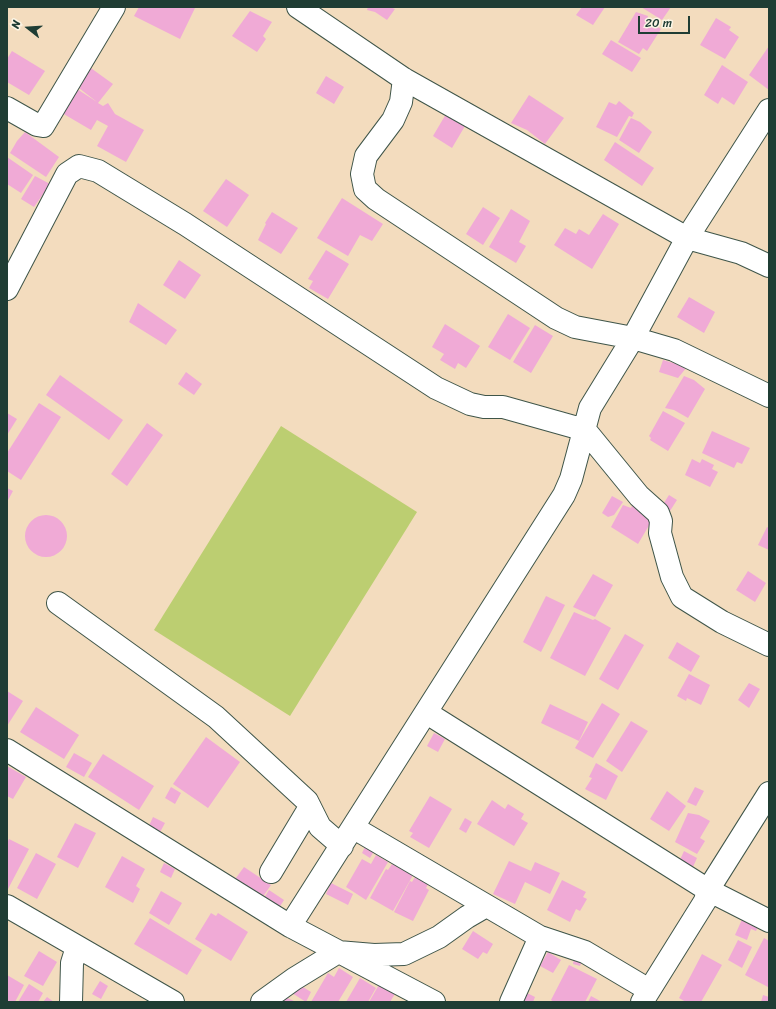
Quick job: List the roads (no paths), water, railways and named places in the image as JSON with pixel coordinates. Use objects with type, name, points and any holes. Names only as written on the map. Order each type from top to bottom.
[{"type":"street","points":[[7,108],[37,125],[43,126],[114,7]]},
{"type":"street","points":[[298,7],[404,79],[687,238],[741,253],[769,266]]},
{"type":"street","points":[[404,79],[401,102],[393,120],[366,156],[362,174],[365,189],[376,199],[556,318],[575,327],[633,338],[674,350],[769,396]]},
{"type":"street","points":[[290,926],[427,713],[564,495],[571,479],[590,408],[633,338],[687,238],[769,110]]},
{"type":"street","points":[[7,289],[67,174],[79,166],[98,171],[185,224],[436,388],[470,404],[484,407],[503,407],[585,430],[639,496],[658,513],[661,521],[660,533],[672,577],[682,597],[722,622],[769,645]]},
{"type":"street","points":[[58,602],[216,717],[308,801],[320,827],[348,837],[486,906],[540,937],[585,952],[645,996],[705,901],[708,890],[769,793]]},
{"type":"street","points":[[427,713],[708,890],[769,921]]},
{"type":"street","points":[[7,750],[290,926],[434,1002]]},
{"type":"street","points":[[271,872],[310,807]]},
{"type":"street","points":[[7,906],[173,1002]]},
{"type":"street","points":[[262,1002],[294,979],[338,952],[374,955],[404,954],[439,937],[467,917],[486,906]]},
{"type":"street","points":[[511,1002],[540,937]]},
{"type":"street","points":[[71,1002],[72,963],[77,947]]}]
